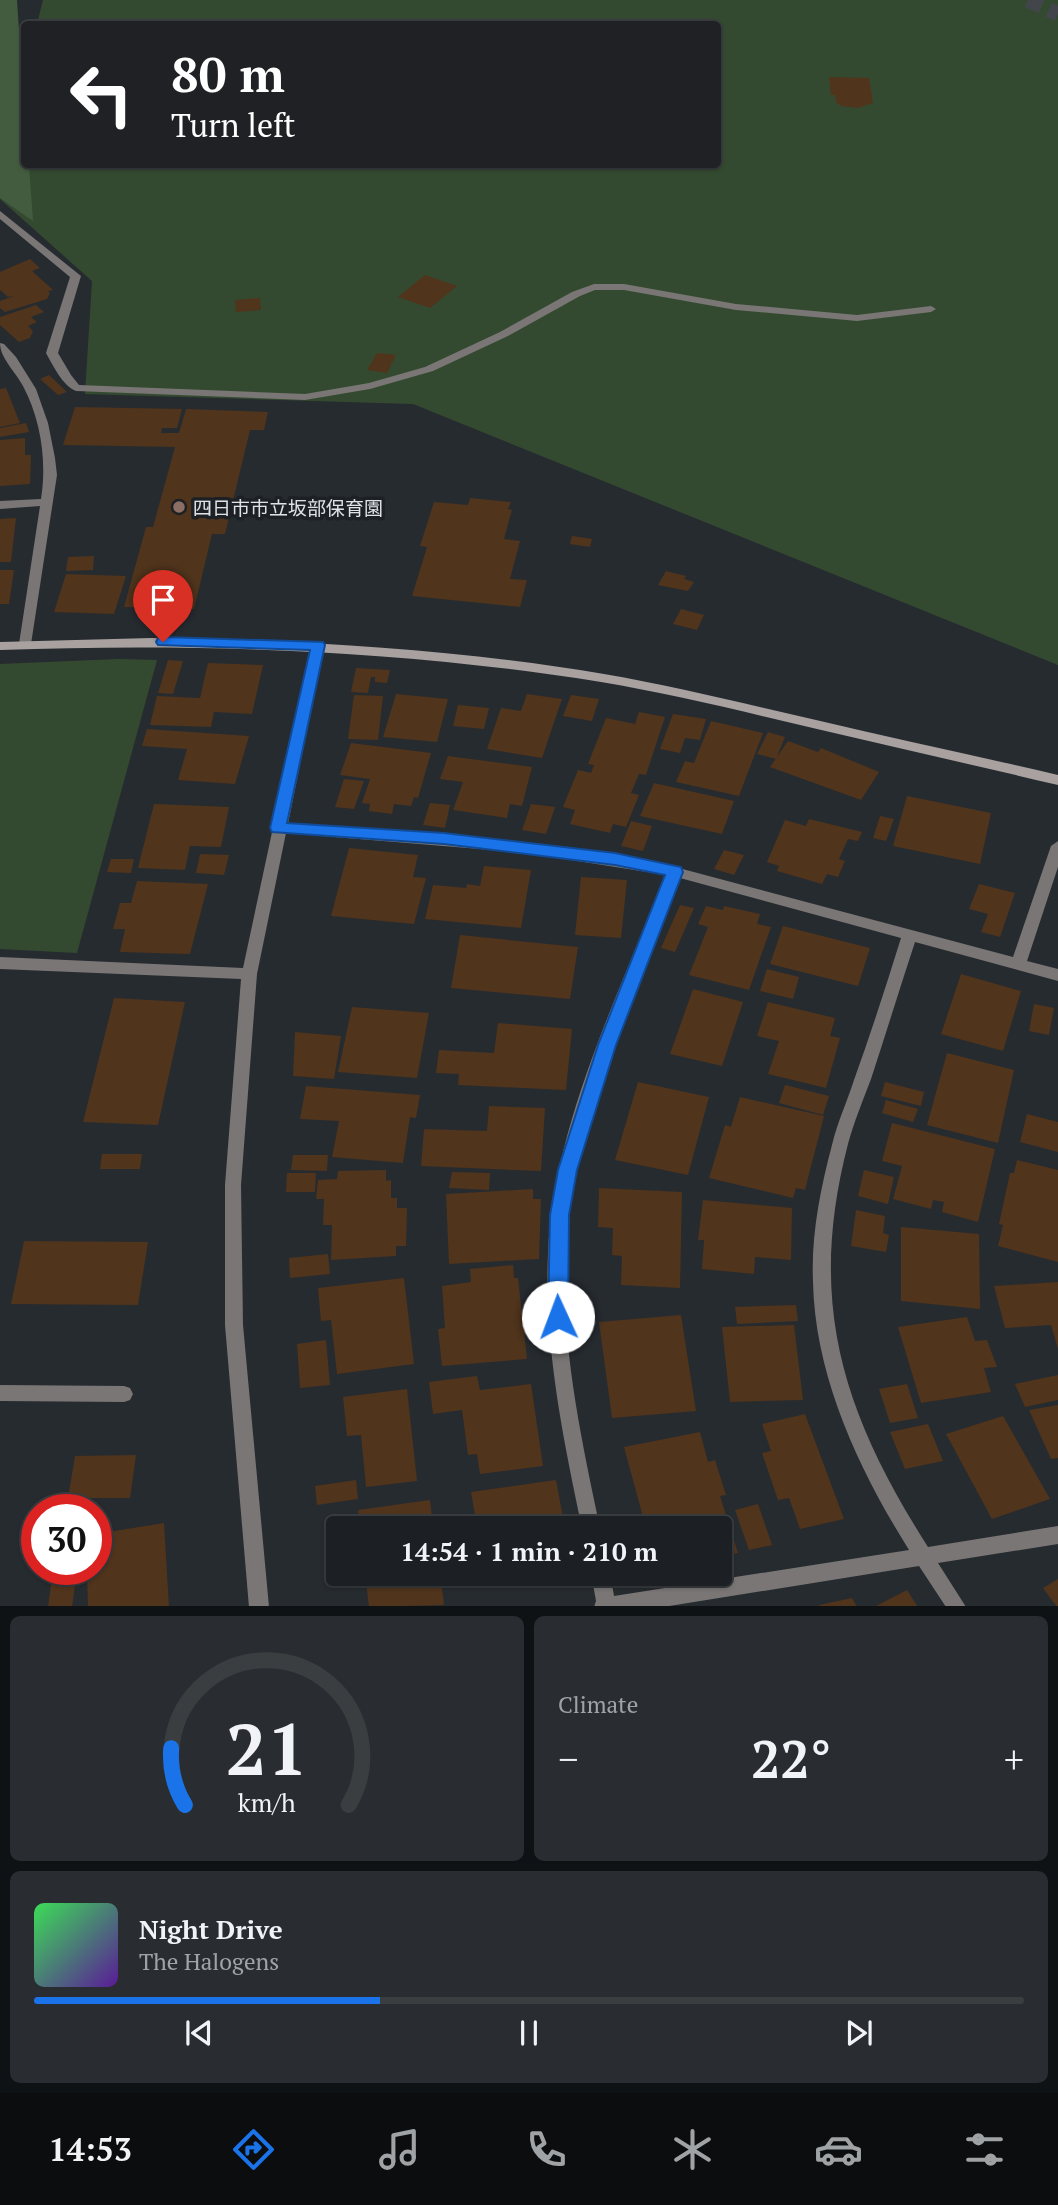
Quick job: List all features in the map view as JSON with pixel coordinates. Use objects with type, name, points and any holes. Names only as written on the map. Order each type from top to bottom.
[{"type":"street","points":[[0,214],[76,276],[52,353],[76,388],[305,397],[370,386],[429,369],[594,287],[624,287],[736,307],[857,318],[931,309]]},
{"type":"street","points":[[0,346],[19,370],[42,419],[49,446],[51,475],[25,644]]},
{"type":"street","points":[[0,505],[47,502]]},
{"type":"street","points":[[0,646],[216,641],[318,645],[421,654],[601,678],[687,694],[1058,779]]},
{"type":"street","points":[[258,1606],[234,1325],[233,1185],[244,1006],[278,828],[318,645]]},
{"type":"street","points":[[278,828],[444,839],[615,859],[675,872],[1058,975]]},
{"type":"street","points":[[1018,964],[1058,846]]},
{"type":"street","points":[[589,1516],[568,1417],[556,1296],[559,1215],[582,1118],[607,1045],[675,872]]},
{"type":"street","points":[[910,935],[837,1155],[824,1229],[821,1265],[827,1340],[836,1376],[861,1444],[922,1556],[957,1606]]},
{"type":"street","points":[[0,963],[249,974]]},
{"type":"street","points":[[0,1393],[124,1394]]},
{"type":"street","points":[[602,1586],[605,1606],[1058,1535]]},
{"type":"green space","points":[[0,0],[17,0],[21,61],[21,168],[29,168],[33,221],[0,198]]},
{"type":"green space","points":[[43,0],[1058,0],[1058,665],[413,404],[85,394],[92,281],[0,199],[0,157],[21,79],[21,168],[721,168],[721,21],[38,21]]},
{"type":"green space","points":[[157,660],[77,953],[0,949],[0,664]]},
{"type":"building","points":[[829,77],[869,78],[873,103],[858,108],[841,106],[836,102],[835,95],[831,95]]},
{"type":"building","points":[[30,259],[40,268],[32,271],[53,290],[48,291],[50,293],[47,299],[5,312],[0,308],[0,301],[14,296],[8,297],[0,290],[0,272]]},
{"type":"building","points":[[425,275],[457,286],[430,308],[398,297]]},
{"type":"building","points":[[260,298],[261,310],[236,312],[235,300]]},
{"type":"building","points":[[36,305],[44,312],[31,317],[37,322],[28,326],[33,331],[30,338],[19,342],[0,325],[0,317]]},
{"type":"building","points":[[377,353],[396,355],[387,373],[367,370]]},
{"type":"building","points":[[49,375],[67,392],[58,395],[40,379]]},
{"type":"building","points":[[6,388],[20,423],[0,427],[0,389]]},
{"type":"building","points":[[75,407],[182,409],[177,428],[162,428],[161,433],[179,433],[186,409],[268,412],[264,430],[250,430],[225,534],[212,534],[194,609],[124,607],[146,527],[153,527],[175,447],[63,445]]},
{"type":"building","points":[[26,423],[29,432],[0,437],[0,428]]},
{"type":"building","points":[[25,438],[25,455],[31,455],[30,484],[0,486],[0,440]]},
{"type":"building","points":[[470,498],[511,502],[508,509],[512,510],[504,539],[520,541],[510,579],[527,580],[520,607],[412,596],[427,547],[420,546],[434,502],[468,505]]},
{"type":"building","points":[[16,518],[11,562],[0,562],[0,519]]},
{"type":"building","points":[[572,536],[592,539],[590,547],[570,544]]},
{"type":"building","points":[[94,556],[93,570],[66,571],[68,557]]},
{"type":"building","points":[[0,570],[14,570],[9,604],[0,604]]},
{"type":"building","points":[[666,571],[686,576],[684,579],[694,582],[688,591],[658,585]]},
{"type":"building","points":[[66,574],[126,576],[114,614],[54,612]]},
{"type":"building","points":[[681,609],[704,615],[697,630],[673,624]]},
{"type":"building","points":[[168,660],[183,661],[173,694],[158,693]]},
{"type":"building","points":[[208,663],[263,665],[252,714],[214,712],[211,727],[150,725],[157,696],[200,698]]},
{"type":"building","points":[[356,668],[390,670],[387,683],[375,682],[375,677],[371,677],[368,693],[351,692]]},
{"type":"building","points":[[396,694],[448,699],[437,742],[383,737]]},
{"type":"building","points":[[527,694],[562,699],[542,758],[487,749],[501,708],[521,711]]},
{"type":"building","points":[[354,695],[383,696],[378,740],[348,739]]},
{"type":"building","points":[[571,695],[599,699],[592,721],[563,716]]},
{"type":"building","points":[[458,705],[489,708],[484,729],[453,726]]},
{"type":"building","points":[[639,712],[665,717],[646,775],[639,774],[631,793],[639,795],[626,827],[613,824],[610,833],[570,824],[575,810],[563,807],[578,770],[591,773],[594,765],[588,764],[606,718],[635,724]]},
{"type":"building","points":[[673,714],[706,719],[700,740],[685,738],[680,753],[660,749]]},
{"type":"building","points":[[711,721],[763,733],[739,796],[676,782],[685,761],[694,763]]},
{"type":"building","points":[[147,729],[249,736],[235,784],[178,780],[187,749],[142,746]]},
{"type":"building","points":[[768,732],[785,737],[776,759],[757,754]]},
{"type":"building","points":[[788,741],[818,752],[821,748],[879,772],[861,800],[770,767]]},
{"type":"building","points":[[351,743],[431,753],[418,798],[414,797],[411,806],[394,804],[392,814],[369,811],[370,804],[362,803],[370,779],[340,775]]},
{"type":"building","points":[[448,756],[532,767],[522,806],[510,804],[507,818],[453,810],[463,782],[440,779]]},
{"type":"building","points":[[344,779],[364,781],[354,809],[335,807]]},
{"type":"building","points":[[654,783],[734,801],[722,834],[640,816]]},
{"type":"building","points":[[907,796],[991,813],[980,864],[893,846]]},
{"type":"building","points":[[430,803],[450,805],[445,828],[423,825]]},
{"type":"building","points":[[154,804],[229,807],[221,847],[190,846],[185,870],[138,868]]},
{"type":"building","points":[[531,804],[555,807],[546,834],[522,830]]},
{"type":"building","points":[[880,816],[894,819],[886,841],[873,838]]},
{"type":"building","points":[[809,819],[862,832],[858,841],[848,839],[839,859],[845,861],[838,877],[827,874],[822,884],[777,871],[779,866],[767,862],[785,820],[806,826]]},
{"type":"building","points":[[631,821],[652,826],[643,851],[621,846]]},
{"type":"building","points":[[349,848],[418,855],[413,877],[426,878],[414,924],[331,916]]},
{"type":"building","points":[[724,850],[744,855],[734,875],[714,869]]},
{"type":"building","points":[[200,854],[229,855],[224,875],[196,873]]},
{"type":"building","points":[[111,859],[134,859],[131,873],[107,872]]},
{"type":"building","points":[[484,866],[531,870],[521,928],[425,919],[433,885],[466,888],[467,884],[480,886]]},
{"type":"building","points":[[581,877],[627,880],[621,938],[575,935]]},
{"type":"building","points":[[137,881],[208,884],[190,954],[120,952],[125,929],[113,929],[120,903],[131,903]]},
{"type":"building","points":[[979,884],[1015,893],[1000,937],[981,932],[988,914],[969,909]]},
{"type":"building","points":[[680,905],[694,908],[675,952],[661,948]]},
{"type":"building","points":[[706,906],[723,910],[724,906],[760,914],[757,924],[771,927],[749,990],[689,975],[708,927],[698,924]]},
{"type":"building","points":[[783,926],[870,948],[858,986],[770,964]]},
{"type":"building","points":[[460,935],[578,947],[570,999],[451,988]]},
{"type":"building","points":[[767,969],[799,977],[793,999],[760,991]]},
{"type":"building","points":[[961,974],[1021,991],[1003,1051],[941,1034]]},
{"type":"building","points":[[693,989],[743,1002],[722,1066],[670,1054]]},
{"type":"building","points":[[114,998],[185,1002],[158,1125],[83,1122]]},
{"type":"building","points":[[768,1002],[835,1018],[830,1036],[840,1038],[826,1088],[768,1074],[779,1041],[757,1036]]},
{"type":"building","points":[[1034,1004],[1054,1008],[1049,1035],[1029,1031]]},
{"type":"building","points":[[352,1007],[429,1013],[417,1078],[338,1072]]},
{"type":"building","points":[[498,1023],[572,1029],[566,1090],[458,1085],[459,1074],[436,1073],[439,1050],[494,1053]]},
{"type":"building","points":[[295,1032],[341,1036],[334,1079],[293,1076]]},
{"type":"building","points":[[947,1053],[1014,1070],[998,1143],[927,1125]]},
{"type":"building","points":[[638,1082],[709,1097],[688,1175],[615,1160]]},
{"type":"building","points":[[885,1082],[924,1092],[921,1106],[881,1096]]},
{"type":"building","points":[[785,1085],[829,1096],[823,1115],[779,1103]]},
{"type":"building","points":[[306,1086],[420,1095],[416,1118],[410,1117],[403,1163],[332,1157],[339,1121],[300,1119]]},
{"type":"building","points":[[740,1097],[824,1116],[805,1190],[796,1188],[793,1198],[709,1178],[725,1125],[731,1127]]},
{"type":"building","points":[[886,1100],[918,1109],[913,1122],[882,1113]]},
{"type":"building","points":[[489,1106],[545,1108],[541,1171],[421,1166],[424,1129],[487,1131]]},
{"type":"building","points":[[1027,1114],[1058,1122],[1058,1152],[1020,1142]]},
{"type":"building","points":[[892,1123],[995,1149],[978,1222],[942,1212],[944,1202],[933,1200],[931,1209],[893,1199],[902,1166],[882,1161]]},
{"type":"building","points":[[102,1154],[142,1154],[140,1169],[100,1169]]},
{"type":"building","points":[[293,1155],[328,1155],[327,1171],[291,1170]]},
{"type":"building","points":[[1017,1160],[1058,1170],[1058,1262],[998,1246],[1003,1225],[999,1224],[1010,1173],[1014,1173]]},
{"type":"building","points":[[386,1170],[386,1181],[391,1180],[391,1198],[397,1198],[397,1208],[407,1208],[406,1246],[396,1246],[396,1256],[331,1260],[332,1225],[323,1225],[324,1199],[316,1199],[318,1180],[337,1179],[338,1171]]},
{"type":"building","points":[[864,1170],[894,1177],[888,1204],[858,1196]]},
{"type":"building","points":[[452,1172],[490,1173],[489,1190],[449,1188]]},
{"type":"building","points":[[287,1173],[316,1173],[315,1192],[286,1192]]},
{"type":"building","points":[[599,1188],[682,1192],[680,1288],[621,1285],[622,1256],[612,1255],[613,1228],[598,1227]]},
{"type":"building","points":[[533,1189],[533,1199],[541,1199],[539,1259],[449,1264],[446,1194]]},
{"type":"building","points":[[703,1200],[792,1208],[791,1260],[755,1257],[754,1274],[702,1269],[704,1240],[698,1240]]},
{"type":"building","points":[[856,1210],[885,1216],[883,1233],[889,1235],[886,1252],[851,1246]]},
{"type":"building","points":[[901,1227],[979,1234],[980,1309],[901,1301]]},
{"type":"building","points":[[24,1241],[148,1242],[138,1305],[11,1304]]},
{"type":"building","points":[[328,1254],[330,1274],[290,1278],[289,1258]]},
{"type":"building","points":[[513,1265],[514,1278],[518,1278],[527,1359],[442,1366],[438,1329],[445,1328],[442,1286],[471,1282],[470,1269]]},
{"type":"building","points":[[404,1278],[414,1364],[337,1374],[331,1320],[321,1321],[318,1288]]},
{"type":"building","points":[[1058,1282],[1058,1349],[1051,1325],[1005,1328],[994,1286]]},
{"type":"building","points":[[796,1305],[798,1321],[737,1324],[735,1307]]},
{"type":"building","points":[[681,1315],[696,1411],[612,1418],[599,1322]]},
{"type":"building","points":[[967,1317],[975,1341],[987,1340],[997,1367],[984,1368],[991,1392],[921,1403],[898,1327]]},
{"type":"building","points":[[794,1325],[803,1400],[730,1402],[722,1327]]},
{"type":"building","points":[[326,1340],[330,1385],[300,1388],[297,1344]]},
{"type":"building","points":[[1058,1375],[1058,1400],[1025,1407],[1015,1384]]},
{"type":"building","points":[[477,1376],[480,1390],[531,1384],[543,1466],[480,1474],[477,1454],[468,1455],[462,1410],[433,1414],[429,1382]]},
{"type":"building","points":[[907,1384],[918,1418],[890,1423],[879,1389]]},
{"type":"building","points":[[407,1389],[417,1481],[366,1487],[361,1435],[347,1436],[343,1397]]},
{"type":"building","points":[[1058,1405],[1058,1458],[1051,1459],[1029,1410]]},
{"type":"building","points":[[805,1414],[844,1519],[800,1529],[789,1498],[778,1500],[762,1453],[771,1451],[762,1424]]},
{"type":"building","points":[[1003,1416],[1050,1499],[992,1519],[946,1434]]},
{"type":"building","points":[[928,1424],[943,1461],[905,1469],[890,1432]]},
{"type":"building","points":[[700,1432],[708,1462],[715,1460],[726,1495],[720,1496],[726,1516],[643,1516],[624,1447]]},
{"type":"building","points":[[136,1455],[130,1498],[112,1498],[112,1494],[69,1494],[75,1456]]},
{"type":"building","points":[[356,1480],[358,1499],[317,1505],[315,1486]]},
{"type":"building","points":[[556,1480],[563,1516],[475,1516],[471,1492]]},
{"type":"building","points":[[430,1500],[432,1516],[359,1516],[358,1510]]},
{"type":"building","points":[[758,1504],[772,1545],[749,1550],[735,1510]]},
{"type":"building","points":[[164,1523],[169,1606],[88,1606],[87,1585],[112,1585],[112,1531]]},
{"type":"building","points":[[732,1534],[738,1553],[732,1554]]},
{"type":"building","points":[[1058,1579],[1058,1606],[1056,1606],[1043,1588]]},
{"type":"building","points":[[51,1585],[75,1585],[72,1606],[48,1606]]},
{"type":"building","points":[[367,1586],[442,1586],[444,1605],[369,1606]]},
{"type":"building","points":[[907,1590],[917,1606],[876,1606]]},
{"type":"building","points":[[852,1598],[856,1606],[819,1606]]},
{"type":"tunnel","points":[[1028,0],[1058,14]]},
{"type":"place","name":"四日市市立坂部保育園","points":[[179,507]]},
{"type":"route","points":[[163,642],[318,645],[278,828],[444,839],[540,849],[615,859],[675,872],[607,1045],[582,1118],[568,1170],[559,1215],[556,1296],[558,1317]]}]
